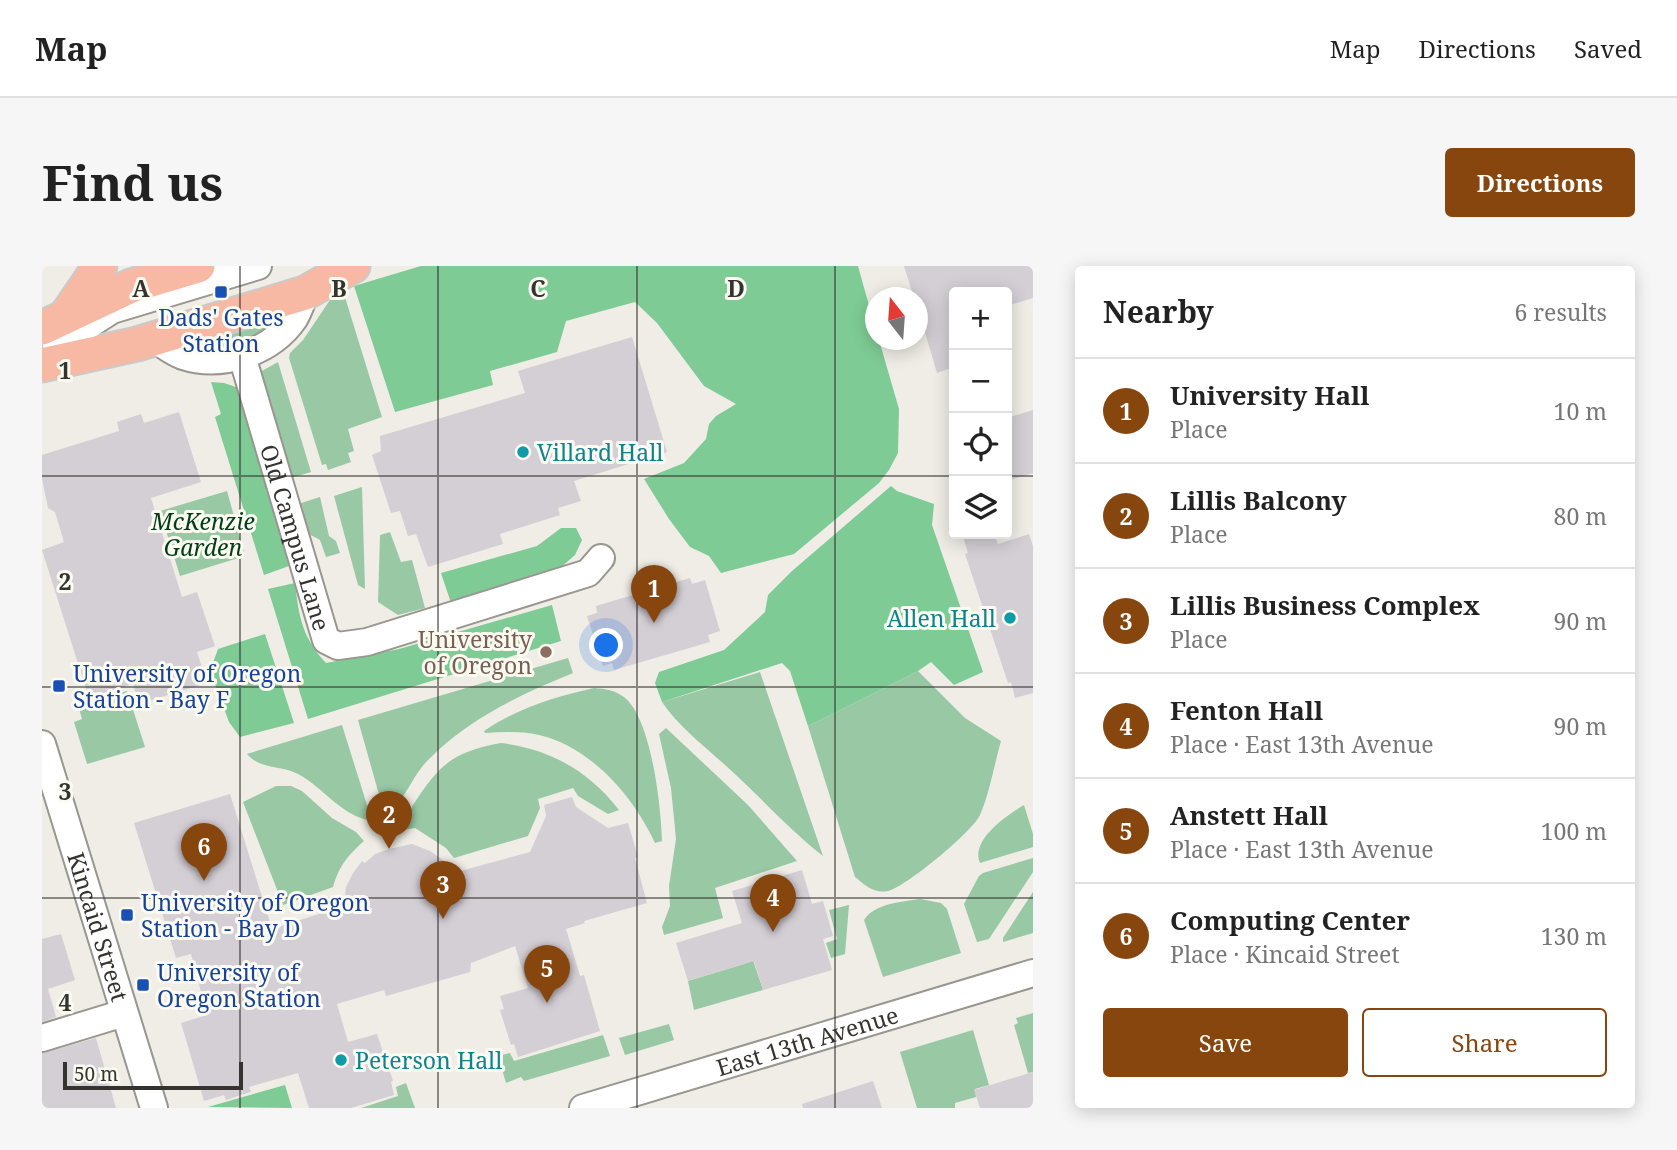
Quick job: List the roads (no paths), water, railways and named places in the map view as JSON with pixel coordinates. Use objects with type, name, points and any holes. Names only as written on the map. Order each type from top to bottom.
[{"type":"main road","points":[[50,341],[100,266]]},
{"type":"main road","points":[[50,341],[131,286],[198,266]]},
{"type":"main road","points":[[50,341],[155,339],[354,266]]},
{"type":"street","points":[[50,341],[112,310],[258,266]]},
{"type":"street","points":[[50,341],[135,332],[297,282],[312,280]]},
{"type":"street","points":[[155,339],[183,356],[223,359],[242,356],[261,348],[289,326],[297,316],[312,280]]},
{"type":"street","name":"Old Campus Lane","points":[[242,356],[327,640],[338,646],[367,642],[587,573],[601,558]]},
{"type":"street","name":"Kincaid Street","points":[[42,744],[50,802],[124,1013],[154,1108]]},
{"type":"street","name":"East 13th Avenue","points":[[583,1108],[1033,973]]},
{"type":"street","points":[[42,1038],[124,1013]]},
{"type":"place","name":"Dads' Gates Station","points":[[221,292]]},
{"type":"place","name":"Villard Hall","points":[[523,452]]},
{"type":"place","name":"Allen Hall","points":[[1010,618]]},
{"type":"place","name":"University Hall","points":[[654,623]]},
{"type":"place","name":"University of Oregon","points":[[546,652]]},
{"type":"place","name":"University of Oregon Station - Bay F","points":[[59,686]]},
{"type":"place","name":"Lillis Balcony","points":[[389,849]]},
{"type":"place","name":"Computing Center","points":[[204,881]]},
{"type":"place","name":"University of Oregon Station - Bay D","points":[[127,915]]},
{"type":"place","name":"Lillis Business Complex","points":[[443,919]]},
{"type":"place","name":"Fenton Hall","points":[[773,932]]},
{"type":"place","name":"University of Oregon Station","points":[[143,985]]},
{"type":"place","name":"Anstett Hall","points":[[547,1003]]},
{"type":"place","name":"Peterson Hall","points":[[341,1060]]},
{"type":"park label","name":"McKenzie Garden","points":[[203,534]]}]
